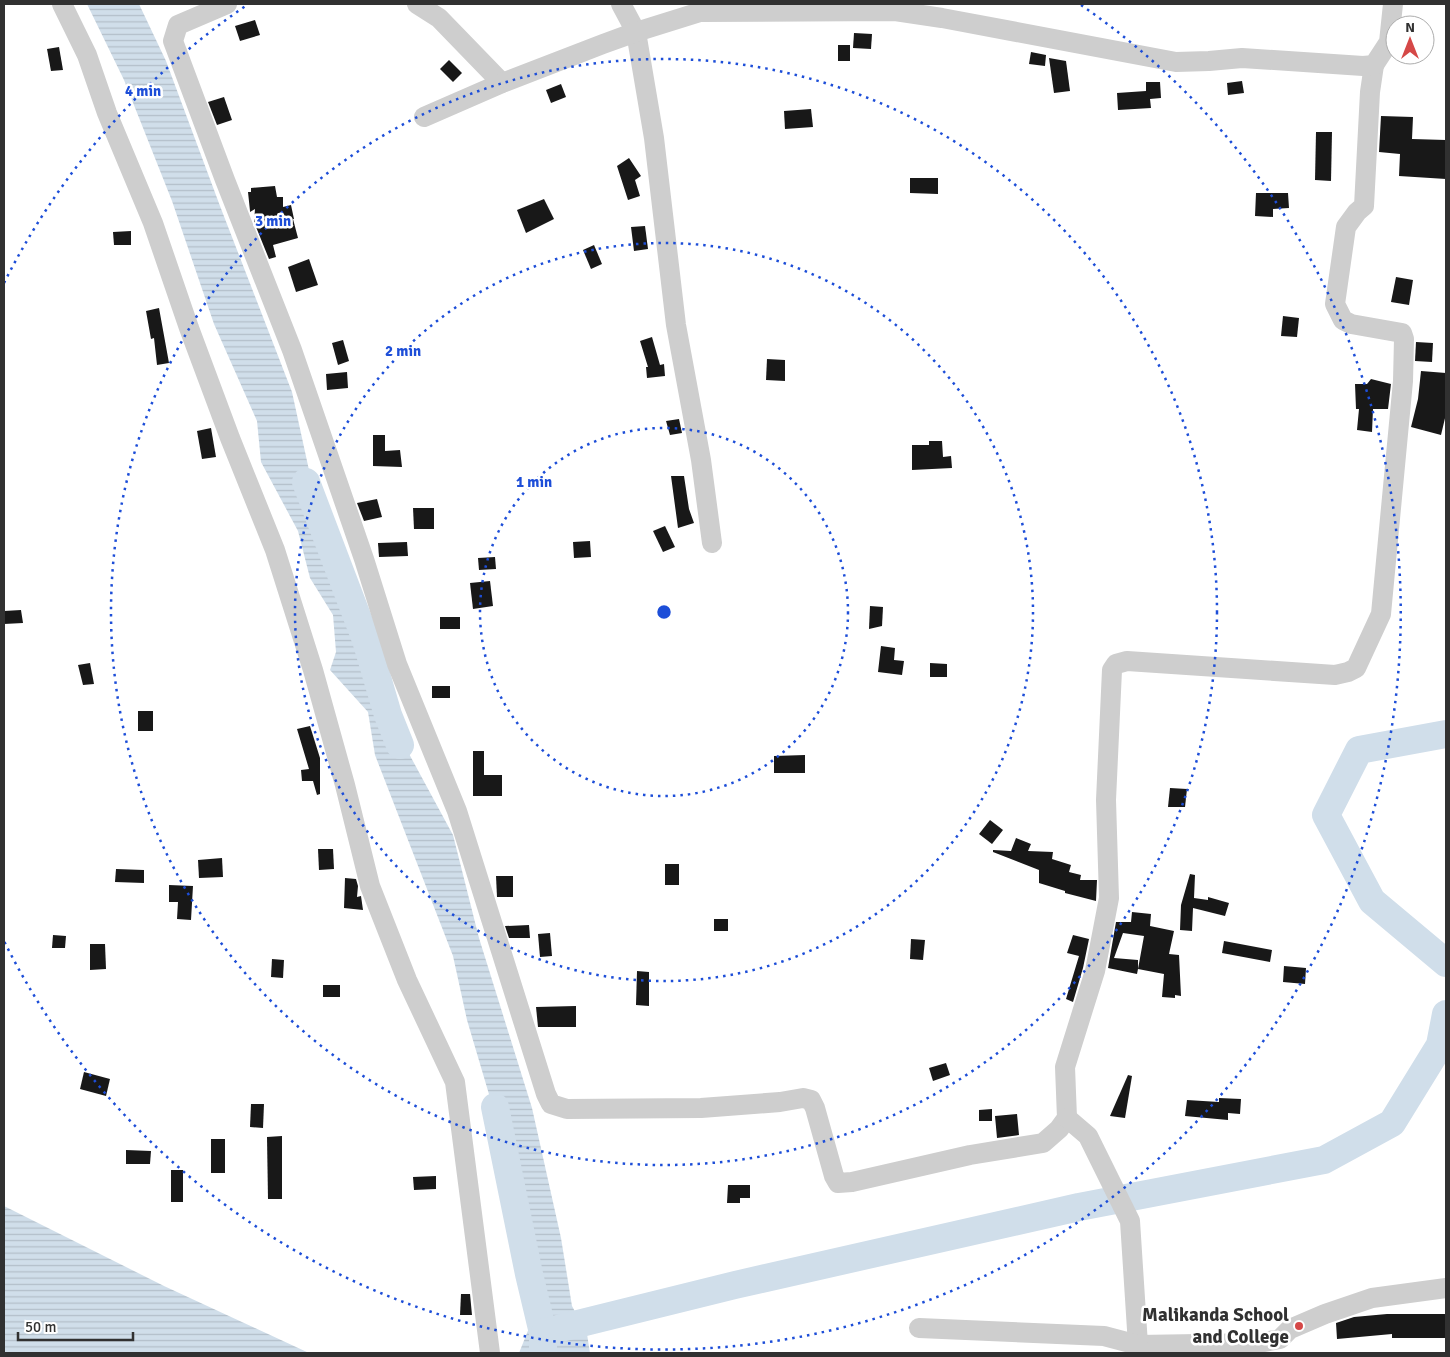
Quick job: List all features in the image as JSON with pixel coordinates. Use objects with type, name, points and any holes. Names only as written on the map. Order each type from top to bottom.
[{"type":"street","points":[[62,4],[87,55],[107,113],[153,223],[189,328],[230,438],[275,550],[314,670],[346,785],[370,886],[407,980],[455,1082],[490,1353]]},
{"type":"street","points":[[228,4],[178,25],[173,41],[224,180],[292,350],[364,559],[397,664],[457,810],[546,1094],[552,1104],[568,1109],[701,1108],[780,1102],[803,1098],[811,1100],[815,1108],[834,1176],[838,1183],[852,1182],[970,1154],[1043,1142],[1059,1129],[1067,1118],[1065,1067],[1095,971],[1110,898],[1106,800],[1112,670],[1116,664],[1127,662],[1335,675],[1356,668],[1381,614],[1404,381],[1404,339],[1402,333],[1351,324],[1343,320],[1335,304],[1346,227],[1364,206],[1370,92],[1374,65],[1389,42],[1393,4]]},
{"type":"street","points":[[417,4],[439,18],[502,83]]},
{"type":"street","points":[[621,4],[636,32],[654,138],[676,325],[701,460],[712,543]]},
{"type":"street","points":[[424,117],[502,83],[636,32],[700,12],[893,7],[1176,62],[1242,58],[1362,66],[1374,65]]},
{"type":"street","points":[[1067,1118],[1088,1136],[1130,1221],[1138,1349]]},
{"type":"street","points":[[919,1328],[1104,1336],[1138,1349],[1259,1343],[1280,1339],[1290,1329],[1325,1314],[1372,1298],[1446,1288]]},
{"type":"shaded area","points":[[87,4],[139,4],[166,61],[292,392],[319,516],[366,640],[388,715],[453,835],[479,938],[532,1108],[561,1238],[572,1306],[587,1334],[590,1353],[519,1353],[537,1308],[532,1264],[517,1213],[504,1145],[467,1020],[453,956],[375,755],[368,712],[330,670],[336,652],[333,615],[310,578],[298,531],[261,462],[257,421],[214,324],[172,201],[124,80]]},
{"type":"shaded area","points":[[4,1206],[164,1286],[309,1353],[4,1353]]},
{"type":"building","points":[[255,20],[260,35],[240,41],[235,26]]},
{"type":"building","points":[[854,33],[872,34],[871,49],[853,48]]},
{"type":"building","points":[[838,45],[850,45],[850,61],[838,61]]},
{"type":"building","points":[[59,47],[63,70],[51,71],[47,49]]},
{"type":"building","points":[[1031,52],[1046,55],[1045,66],[1029,64]]},
{"type":"building","points":[[1049,58],[1066,61],[1070,91],[1054,93]]},
{"type":"building","points":[[449,60],[462,73],[453,82],[440,69]]},
{"type":"building","points":[[1242,81],[1244,93],[1228,95],[1227,83]]},
{"type":"building","points":[[1146,82],[1160,82],[1161,98],[1150,99],[1151,108],[1118,110],[1117,93],[1146,91]]},
{"type":"building","points":[[561,84],[566,97],[551,103],[546,90]]},
{"type":"building","points":[[224,97],[232,120],[217,125],[208,102]]},
{"type":"building","points":[[811,109],[813,127],[785,129],[784,111]]},
{"type":"building","points":[[1381,116],[1413,117],[1412,139],[1446,140],[1446,179],[1399,176],[1400,154],[1379,152]]},
{"type":"building","points":[[1316,132],[1332,132],[1331,181],[1315,180]]},
{"type":"building","points":[[629,158],[641,176],[635,180],[640,196],[628,200],[617,166]]},
{"type":"building","points":[[910,178],[938,178],[938,194],[910,193]]},
{"type":"building","points":[[275,186],[277,197],[283,197],[283,207],[291,205],[298,238],[273,245],[276,257],[269,259],[254,222],[255,209],[250,212],[248,192],[251,192],[251,188]]},
{"type":"building","points":[[1256,193],[1288,193],[1289,208],[1273,209],[1273,217],[1255,216]]},
{"type":"building","points":[[544,199],[554,219],[526,233],[517,210]]},
{"type":"building","points":[[645,226],[648,249],[634,251],[631,227]]},
{"type":"building","points":[[131,231],[131,245],[114,245],[113,232]]},
{"type":"building","points":[[594,245],[602,264],[591,269],[583,250]]},
{"type":"building","points":[[309,259],[318,285],[296,292],[288,267]]},
{"type":"building","points":[[1396,277],[1413,280],[1409,305],[1391,302]]},
{"type":"building","points":[[159,308],[169,363],[157,365],[154,338],[151,339],[146,311]]},
{"type":"building","points":[[1283,316],[1299,318],[1297,337],[1281,336]]},
{"type":"building","points":[[652,337],[660,365],[664,364],[665,376],[647,378],[646,367],[648,367],[640,341]]},
{"type":"building","points":[[343,340],[349,361],[338,365],[332,343]]},
{"type":"building","points":[[1416,342],[1433,343],[1432,362],[1415,361]]},
{"type":"building","points":[[767,359],[785,360],[785,381],[766,380]]},
{"type":"building","points":[[1421,371],[1446,373],[1446,414],[1441,435],[1411,427],[1418,399]]},
{"type":"building","points":[[347,372],[348,388],[327,390],[326,374]]},
{"type":"building","points":[[1371,379],[1391,384],[1388,409],[1373,409],[1372,432],[1357,430],[1359,409],[1356,409],[1355,384],[1367,384]]},
{"type":"building","points":[[679,419],[682,433],[670,435],[666,421]]},
{"type":"building","points":[[211,428],[216,457],[202,459],[197,431]]},
{"type":"building","points":[[373,435],[385,435],[385,451],[400,450],[402,467],[373,466]]},
{"type":"building","points":[[929,441],[942,441],[943,457],[951,456],[952,468],[912,470],[912,445],[929,445]]},
{"type":"building","points":[[671,476],[684,476],[689,509],[694,523],[678,528]]},
{"type":"building","points":[[377,499],[382,517],[364,521],[357,503]]},
{"type":"building","points":[[413,508],[434,508],[434,529],[414,529]]},
{"type":"building","points":[[665,526],[675,547],[663,552],[653,531]]},
{"type":"building","points":[[590,541],[591,557],[574,558],[573,542]]},
{"type":"building","points":[[407,542],[408,556],[379,557],[378,543]]},
{"type":"building","points":[[495,557],[496,569],[479,570],[478,558]]},
{"type":"building","points":[[490,581],[493,606],[473,609],[470,583]]},
{"type":"building","points":[[870,606],[883,607],[882,626],[869,629]]},
{"type":"building","points":[[21,610],[23,623],[4,624],[4,611]]},
{"type":"building","points":[[440,617],[460,617],[460,629],[440,629]]},
{"type":"building","points":[[881,646],[895,648],[894,660],[904,661],[902,675],[878,672]]},
{"type":"building","points":[[90,663],[94,684],[83,685],[78,665]]},
{"type":"building","points":[[930,663],[947,664],[947,677],[930,677]]},
{"type":"building","points":[[432,686],[450,686],[450,698],[432,698]]},
{"type":"building","points":[[138,711],[153,711],[153,731],[138,731]]},
{"type":"building","points":[[310,726],[320,758],[320,794],[317,795],[313,781],[302,781],[301,770],[309,769],[297,729]]},
{"type":"building","points":[[473,751],[484,751],[484,775],[502,775],[502,796],[473,796]]},
{"type":"building","points":[[805,755],[805,773],[774,773],[774,756]]},
{"type":"building","points":[[1170,788],[1187,789],[1185,807],[1168,807]]},
{"type":"building","points":[[990,820],[1003,830],[992,844],[979,834]]},
{"type":"building","points":[[1016,838],[1031,844],[1028,851],[1053,852],[1052,859],[1071,865],[1069,872],[1081,875],[1080,880],[1097,880],[1096,901],[1065,893],[1065,891],[1039,883],[1039,870],[993,852],[993,850],[1011,851]]},
{"type":"building","points":[[318,849],[333,849],[334,869],[319,870]]},
{"type":"building","points":[[222,858],[223,877],[199,878],[198,860]]},
{"type":"building","points":[[665,864],[679,864],[679,885],[665,885]]},
{"type":"building","points":[[116,869],[144,870],[144,883],[115,882]]},
{"type":"building","points":[[1190,874],[1195,875],[1194,898],[1208,900],[1208,897],[1229,903],[1225,916],[1193,908],[1192,931],[1180,930],[1181,905]]},
{"type":"building","points":[[496,876],[513,876],[513,897],[497,897]]},
{"type":"building","points":[[345,878],[356,879],[358,886],[357,897],[361,896],[363,910],[344,908]]},
{"type":"building","points":[[169,885],[193,886],[191,920],[177,919],[178,902],[169,902]]},
{"type":"building","points":[[1132,912],[1151,914],[1150,926],[1174,931],[1169,954],[1179,955],[1181,996],[1175,995],[1175,998],[1162,997],[1164,974],[1138,969],[1137,974],[1108,968],[1116,922],[1131,922]],"holes":[[[1123,933],[1144,936],[1138,969],[1138,960],[1114,958]]]},
{"type":"building","points":[[714,919],[728,919],[728,931],[714,931]]},
{"type":"building","points":[[529,925],[530,938],[509,938],[505,926]]},
{"type":"building","points":[[550,933],[552,956],[540,957],[538,934]]},
{"type":"building","points":[[53,935],[66,936],[65,948],[52,948]]},
{"type":"building","points":[[1073,935],[1089,939],[1073,1002],[1066,999],[1079,956],[1067,953]]},
{"type":"building","points":[[911,939],[925,940],[923,960],[910,959]]},
{"type":"building","points":[[1224,941],[1272,950],[1270,962],[1222,953]]},
{"type":"building","points":[[90,944],[105,944],[106,969],[90,970]]},
{"type":"building","points":[[272,959],[284,960],[283,978],[271,977]]},
{"type":"building","points":[[1284,966],[1306,968],[1305,984],[1283,982]]},
{"type":"building","points":[[637,971],[649,972],[649,1006],[636,1005]]},
{"type":"building","points":[[323,985],[340,985],[340,997],[323,997]]},
{"type":"building","points":[[576,1006],[576,1027],[538,1027],[536,1007]]},
{"type":"building","points":[[946,1063],[950,1075],[933,1081],[929,1068]]},
{"type":"building","points":[[84,1072],[110,1079],[106,1096],[80,1089]]},
{"type":"building","points":[[1128,1075],[1132,1076],[1125,1118],[1110,1116]]},
{"type":"building","points":[[1219,1098],[1241,1099],[1240,1114],[1228,1113],[1228,1120],[1185,1116],[1187,1100],[1219,1102]]},
{"type":"building","points":[[251,1104],[264,1104],[263,1128],[250,1127]]},
{"type":"building","points":[[992,1109],[992,1121],[979,1121],[979,1110]]},
{"type":"building","points":[[1017,1114],[1019,1135],[997,1138],[995,1116]]},
{"type":"building","points":[[282,1136],[282,1199],[268,1199],[267,1137]]},
{"type":"building","points":[[211,1139],[225,1139],[225,1173],[211,1173]]},
{"type":"building","points":[[126,1150],[151,1151],[150,1164],[126,1164]]},
{"type":"building","points":[[171,1170],[183,1170],[183,1202],[171,1202]]},
{"type":"building","points":[[436,1176],[436,1189],[414,1190],[413,1177]]},
{"type":"building","points":[[728,1185],[750,1185],[750,1198],[740,1198],[740,1203],[727,1203]]},
{"type":"building","points":[[461,1294],[470,1294],[472,1315],[460,1315]]},
{"type":"building","points":[[1387,1314],[1446,1314],[1446,1338],[1392,1338],[1392,1334],[1337,1339],[1336,1323],[1354,1317]]},
{"type":"waterway","points":[[306,482],[366,640],[388,715],[400,745]]},
{"type":"waterway","points":[[1446,734],[1359,750],[1326,815],[1372,901],[1446,963]]},
{"type":"waterway","points":[[545,1332],[735,1285],[1079,1207],[1324,1160],[1392,1123],[1440,1045],[1446,1014]]},
{"type":"waterway","points":[[495,1107],[543,1333],[543,1353]]},
{"type":"place","name":"Malikanda School and College","points":[[1299,1326]]}]
